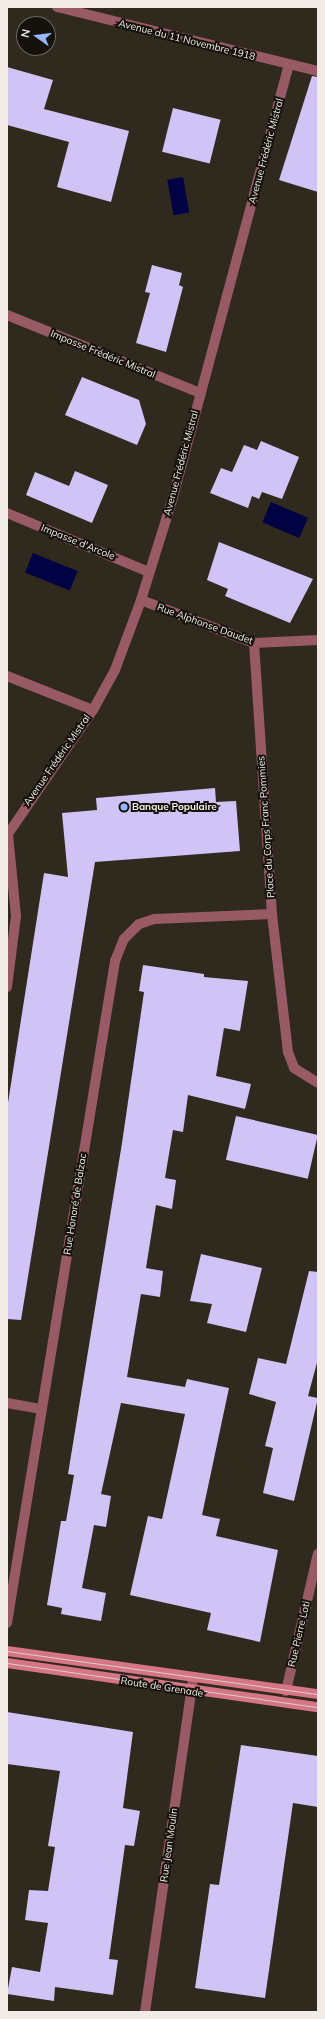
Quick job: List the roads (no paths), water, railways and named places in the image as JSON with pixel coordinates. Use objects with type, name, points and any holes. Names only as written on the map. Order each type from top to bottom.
[{"type":"street","name":"Avenue du 11 Novembre 1918","points":[[57,7],[318,71]]},
{"type":"street","name":"Avenue Frédéric Mistral","points":[[7,987],[11,960],[12,916],[7,834],[93,710],[115,670],[141,600],[200,393],[289,65]]},
{"type":"street","name":"Impasse Frédéric Mistral","points":[[7,315],[200,393]]},
{"type":"street","name":"Impasse d'Arcole","points":[[7,513],[150,572]]},
{"type":"street","name":"Rue Alphonse Daudet","points":[[141,600],[254,643],[318,640]]},
{"type":"street","name":"Place du Corps Franc Pommies","points":[[254,643],[272,914],[283,1009],[294,1068],[318,1083]]},
{"type":"street","points":[[7,676],[93,710]]},
{"type":"street","name":"Rue Honoré de Balzac","points":[[7,1624],[115,961],[124,939],[139,924],[154,920],[272,914]]},
{"type":"street","points":[[7,1403],[41,1409]]},
{"type":"street","name":"Rue Pierre Loti","points":[[286,1691],[318,1554]]},
{"type":"street","name":"Route de Grenade","points":[[7,1651],[286,1691],[318,1694]]},
{"type":"street","name":"Route de Grenade","points":[[7,1663],[192,1691],[318,1707]]},
{"type":"street","name":"Rue Jean Moulin","points":[[145,2012],[194,1678]]},
{"type":"tram line","points":[[7,1651],[318,1694]]},
{"type":"tram line","points":[[7,1663],[318,1707]]},
{"type":"place","name":"Banque Populaire","points":[[124,807]]}]
